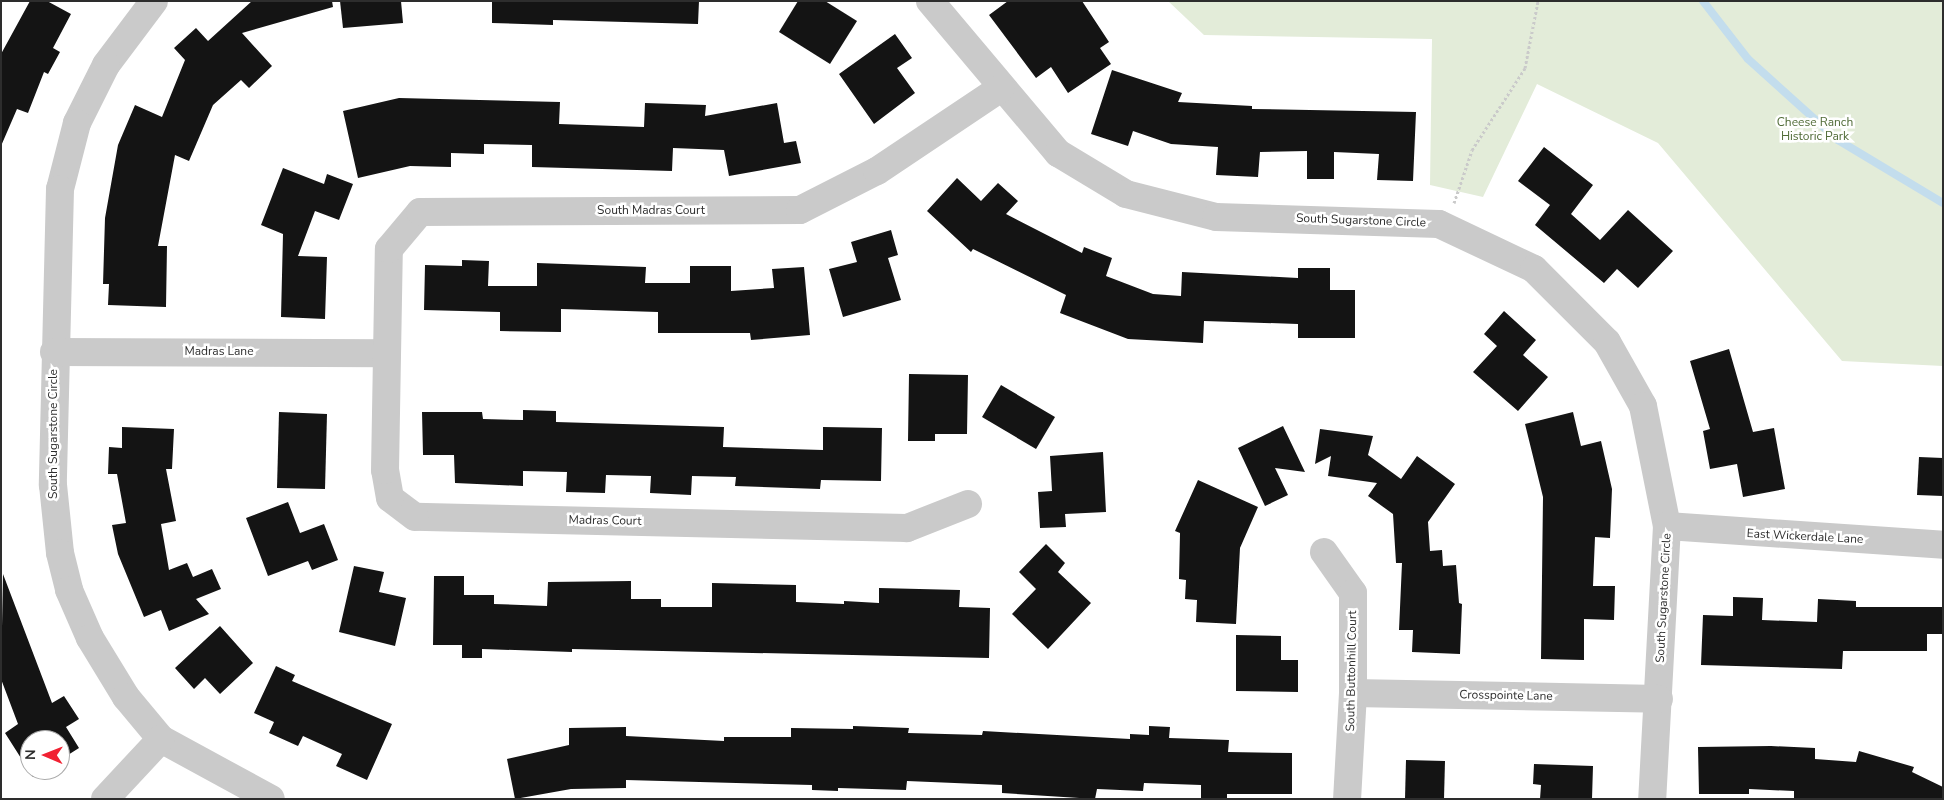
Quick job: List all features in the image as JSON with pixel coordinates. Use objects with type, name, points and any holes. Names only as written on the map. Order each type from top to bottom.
[{"type":"street","name":"South Sugarstone Circle","points":[[154,1],[106,65],[78,123],[60,189],[54,352],[53,485],[60,553],[69,590],[90,638],[121,688],[161,738],[271,799]]},
{"type":"street","name":"South Sugarstone Circle","points":[[930,1],[1058,154],[1126,194],[1216,217],[1439,224],[1534,269],[1607,342],[1643,406],[1667,526],[1659,699],[1652,799]]},
{"type":"street","name":"South Madras Court","points":[[385,353],[389,249],[420,212],[800,210],[877,171],[1001,88]]},
{"type":"street","name":"Madras Lane","points":[[54,352],[385,353]]},
{"type":"street","name":"Madras Court","points":[[385,353],[385,470],[390,498],[414,517],[908,528],[968,504]]},
{"type":"street","name":"East Wickerdale Lane","points":[[1667,526],[1943,545]]},
{"type":"street","name":"South Buttonhill Court","points":[[1324,552],[1353,593],[1353,694],[1347,799]]},
{"type":"street","name":"Crosspointe Lane","points":[[1353,694],[1659,699]]},
{"type":"street","points":[[105,799],[161,738]]},
{"type":"path","points":[[1439,224],[1457,199],[1472,150],[1525,68],[1538,1]]},
{"type":"green space","name":"Cheese Ranch Historic Park","points":[[1168,1],[1943,1],[1943,366],[1842,361],[1658,143],[1537,84],[1483,197],[1430,185],[1432,39],[1204,35]]},
{"type":"building","points":[[30,1],[47,1],[71,14],[53,48],[60,52],[48,74],[44,72],[28,113],[17,109],[1,146],[1,54]]},
{"type":"building","points":[[252,1],[332,1],[333,7],[242,33],[272,66],[249,88],[241,80],[213,105],[189,161],[175,155],[158,246],[167,246],[166,307],[108,305],[109,284],[103,284],[105,218],[118,145],[135,105],[162,117],[185,60],[174,48],[196,28],[208,41]]},
{"type":"building","points":[[340,1],[401,1],[403,23],[343,28]]},
{"type":"building","points":[[492,1],[699,1],[698,24],[553,20],[553,25],[492,23]]},
{"type":"building","points":[[798,1],[825,1],[857,21],[830,64],[779,32]]},
{"type":"building","points":[[1008,1],[1082,1],[1109,42],[1100,48],[1111,64],[1068,93],[1051,67],[1036,78],[989,15]]},
{"type":"building","points":[[895,34],[912,58],[897,68],[915,93],[874,124],[839,74]]},
{"type":"building","points":[[1112,70],[1182,93],[1178,102],[1252,106],[1252,109],[1416,112],[1413,181],[1377,180],[1379,154],[1334,152],[1334,179],[1307,179],[1307,151],[1260,152],[1258,177],[1216,175],[1218,147],[1171,144],[1133,131],[1128,146],[1091,134]]},
{"type":"building","points":[[399,98],[560,102],[559,124],[644,127],[645,103],[706,105],[705,116],[777,103],[784,143],[796,141],[801,163],[729,176],[724,150],[673,148],[672,171],[532,167],[532,145],[484,144],[484,154],[451,153],[451,167],[410,166],[358,178],[343,111]]},
{"type":"building","points":[[1544,147],[1593,185],[1571,214],[1600,240],[1628,210],[1673,251],[1638,288],[1617,269],[1604,283],[1535,225],[1550,205],[1518,181]]},
{"type":"building","points":[[283,168],[324,184],[327,174],[353,184],[339,220],[315,211],[298,256],[327,257],[325,319],[281,317],[283,234],[261,225]]},
{"type":"building","points":[[957,178],[981,201],[998,183],[1018,201],[1006,214],[1082,253],[1084,247],[1112,258],[1106,276],[1153,294],[1181,296],[1182,272],[1298,278],[1298,268],[1330,268],[1330,290],[1355,290],[1355,338],[1298,338],[1298,324],[1204,321],[1203,343],[1128,339],[1060,313],[1066,295],[973,249],[971,252],[927,211]]},
{"type":"building","points":[[891,230],[898,255],[888,258],[901,300],[843,317],[829,269],[857,262],[851,242]]},
{"type":"building","points":[[462,260],[489,261],[488,286],[537,286],[537,263],[646,267],[645,283],[690,283],[690,266],[731,266],[731,291],[774,288],[772,269],[804,267],[810,335],[751,340],[750,333],[658,333],[658,312],[561,309],[561,332],[500,331],[500,312],[424,310],[425,265],[462,266]]},
{"type":"building","points":[[1504,311],[1536,340],[1523,355],[1548,377],[1518,411],[1473,372],[1497,346],[1484,334]]},
{"type":"building","points":[[1729,349],[1753,432],[1774,428],[1785,489],[1743,497],[1737,464],[1710,469],[1703,431],[1710,429],[1690,361]]},
{"type":"building","points":[[909,374],[968,375],[967,434],[935,434],[935,441],[908,441]]},
{"type":"building","points":[[1001,385],[1055,417],[1036,449],[982,417]]},
{"type":"building","points":[[523,410],[556,411],[556,422],[724,427],[723,447],[823,450],[823,427],[882,428],[881,481],[821,480],[820,489],[735,486],[736,477],[692,476],[691,495],[650,493],[651,476],[606,475],[605,493],[566,492],[567,472],[523,471],[523,486],[455,483],[454,455],[423,455],[422,412],[482,412],[483,419],[523,420]]},
{"type":"building","points":[[279,412],[327,414],[325,489],[277,488]]},
{"type":"building","points":[[1573,412],[1581,446],[1601,441],[1612,489],[1610,538],[1595,537],[1593,586],[1615,586],[1614,620],[1584,619],[1584,660],[1541,659],[1543,497],[1525,424]]},
{"type":"building","points":[[1283,426],[1305,472],[1275,468],[1288,495],[1265,506],[1238,448]]},
{"type":"building","points":[[122,427],[174,429],[172,469],[166,469],[176,521],[161,524],[169,570],[187,563],[193,577],[212,569],[221,589],[196,599],[209,614],[169,631],[161,610],[144,617],[118,554],[112,525],[126,523],[117,474],[108,474],[109,447],[122,448]]},
{"type":"building","points":[[1320,429],[1373,436],[1368,455],[1401,479],[1417,456],[1455,484],[1428,522],[1430,551],[1442,550],[1443,566],[1456,565],[1459,603],[1462,604],[1460,654],[1412,652],[1413,630],[1399,630],[1402,563],[1396,563],[1393,514],[1368,496],[1377,483],[1328,476],[1331,456],[1315,464]]},
{"type":"building","points":[[1103,452],[1106,512],[1065,514],[1066,527],[1040,528],[1038,492],[1052,491],[1050,456]]},
{"type":"building","points":[[1919,457],[1943,458],[1943,496],[1917,495]]},
{"type":"building","points":[[1198,480],[1258,507],[1240,548],[1236,624],[1196,622],[1197,600],[1185,599],[1186,580],[1179,579],[1180,533],[1175,531]]},
{"type":"building","points":[[288,502],[300,533],[324,524],[338,560],[312,570],[308,561],[268,576],[246,518]]},
{"type":"building","points":[[1046,544],[1065,563],[1058,572],[1091,603],[1048,649],[1012,614],[1036,589],[1019,572]]},
{"type":"building","points":[[354,566],[384,572],[379,592],[406,598],[395,646],[339,632]]},
{"type":"building","points":[[3,574],[52,703],[64,696],[79,719],[66,727],[68,730],[20,730],[20,757],[5,733],[18,724],[1,679]]},
{"type":"building","points":[[434,576],[464,576],[464,595],[494,595],[494,604],[547,606],[548,582],[631,581],[631,599],[661,599],[661,607],[712,607],[712,583],[796,585],[796,602],[844,604],[844,601],[879,603],[879,588],[960,590],[959,607],[990,608],[989,658],[572,649],[572,652],[482,649],[482,658],[462,658],[462,645],[433,645]]},
{"type":"building","points":[[1733,597],[1763,598],[1762,620],[1817,622],[1818,599],[1856,601],[1856,607],[1943,607],[1943,634],[1927,634],[1927,651],[1843,651],[1842,669],[1701,665],[1703,615],[1733,616]]},
{"type":"building","points":[[220,626],[253,663],[220,694],[205,678],[194,689],[175,668]]},
{"type":"building","points":[[1236,635],[1281,636],[1281,660],[1298,660],[1298,692],[1236,691]]},
{"type":"building","points":[[276,666],[295,675],[292,681],[392,724],[367,780],[336,766],[342,754],[303,736],[298,746],[269,733],[274,722],[254,713]]},
{"type":"building","points":[[853,726],[909,728],[908,733],[982,735],[983,731],[1130,739],[1130,734],[1149,735],[1149,726],[1170,727],[1169,738],[1229,740],[1228,752],[1292,753],[1292,794],[1227,794],[1227,799],[1201,799],[1201,785],[1144,783],[1143,791],[1097,789],[1095,799],[1002,793],[1002,785],[907,781],[906,790],[838,788],[838,791],[812,790],[812,785],[626,780],[626,788],[571,789],[515,799],[507,759],[569,745],[569,728],[626,727],[626,736],[724,741],[724,737],[791,737],[791,728],[853,729]]},
{"type":"building","points":[[70,733],[79,748],[70,754]]},
{"type":"building","points":[[1771,746],[1815,748],[1815,759],[1856,762],[1859,751],[1914,767],[1912,772],[1943,787],[1943,799],[1794,799],[1794,791],[1749,789],[1749,794],[1699,794],[1698,747]]},
{"type":"building","points":[[1406,760],[1445,761],[1444,799],[1405,799]]},
{"type":"building","points":[[1534,764],[1593,766],[1592,799],[1540,799],[1541,785],[1533,784]]},
{"type":"waterway","points":[[1703,1],[1748,59],[1838,140],[1943,203]]}]
